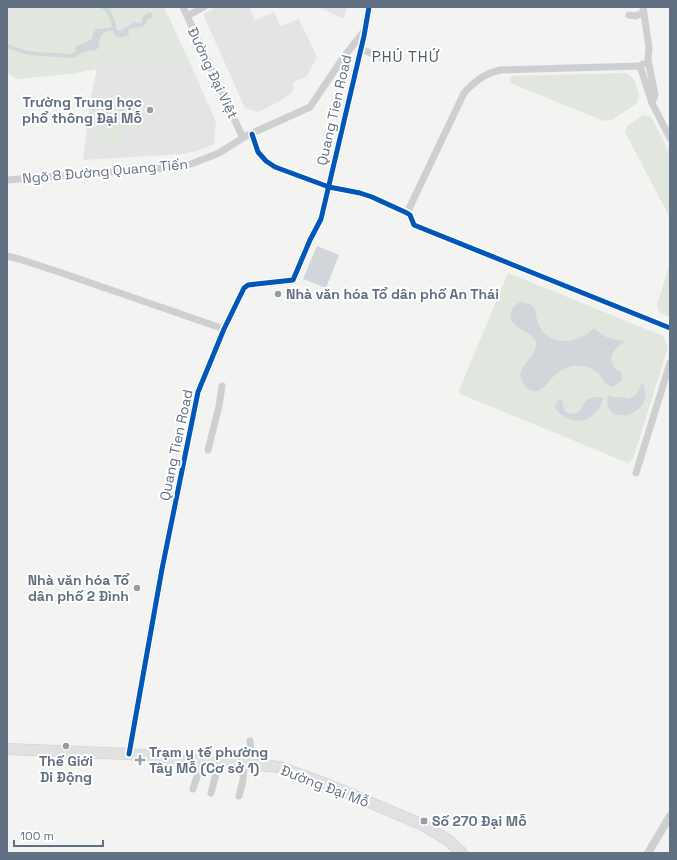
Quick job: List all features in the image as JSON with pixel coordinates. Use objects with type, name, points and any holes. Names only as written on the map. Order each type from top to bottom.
[{"type":"main road","name":"Đường Đại Mỗ","points":[[7,749],[129,754],[279,767],[324,783],[423,825],[448,840],[462,853]]},
{"type":"street","name":"Đường Đại Việt","points":[[183,7],[243,138]]},
{"type":"street","points":[[187,16],[204,7]]},
{"type":"street","name":"Quang Tien Road","points":[[129,754],[165,555],[198,392],[224,329],[244,288],[248,285],[293,280],[310,240],[321,219],[361,49],[369,7]]},
{"type":"street","points":[[629,15],[636,16],[643,10]]},
{"type":"street","points":[[643,10],[648,60],[655,95],[652,103]]},
{"type":"street","name":"Ngõ 8 Đường Quang Tiến","points":[[7,180],[96,174],[124,170],[182,167],[218,153],[243,138],[310,107],[365,30]]},
{"type":"street","points":[[361,49],[387,60]]},
{"type":"street","points":[[407,213],[464,93],[475,81],[491,72],[500,70],[640,66],[648,60]]},
{"type":"street","points":[[640,66],[652,103],[670,138]]},
{"type":"street","points":[[252,134],[258,152],[266,161],[275,167],[329,187],[360,193],[384,202],[410,215],[414,225],[670,328]]},
{"type":"street","points":[[7,256],[59,272],[224,329]]},
{"type":"street","points":[[636,473],[670,363]]},
{"type":"street","points":[[208,450],[219,406],[222,386]]},
{"type":"street","points":[[239,796],[248,765],[250,741]]},
{"type":"street","points":[[193,789],[202,760]]},
{"type":"street","points":[[211,793],[219,762]]},
{"type":"street","points":[[648,853],[670,816]]},
{"type":"shaded area","points":[[7,7],[164,7],[191,65],[97,69],[70,74],[17,79],[7,72]]},
{"type":"shaded area","points":[[94,7],[108,7],[114,18],[116,29],[120,31],[135,22],[142,22],[142,18],[149,12],[152,13],[153,17],[147,20],[146,24],[142,27],[130,28],[128,31],[129,35],[127,36],[117,37],[113,31],[102,34],[99,47],[97,49],[89,50],[72,58],[29,55],[7,48],[7,44],[23,50],[71,54],[77,51],[75,48],[77,46],[92,39],[96,29],[110,28],[112,26],[107,13],[101,8]]},
{"type":"shaded area","points":[[217,7],[249,7],[255,20],[274,12],[280,26],[299,19],[317,57],[307,76],[292,83],[294,87],[291,93],[280,101],[258,112],[245,108],[203,14]]},
{"type":"shaded area","points":[[223,7],[247,8],[216,22],[211,12]]},
{"type":"shaded area","points":[[318,7],[347,7],[344,19]]},
{"type":"shaded area","name":"Trường Trung học phổ thông Đại Mỗ","points":[[191,65],[216,122],[214,144],[197,151],[182,154],[83,160],[91,97],[97,69]]},
{"type":"shaded area","points":[[626,73],[634,79],[639,94],[637,103],[612,120],[604,121],[510,83],[511,76]]},
{"type":"shaded area","points":[[120,103],[123,145],[99,147],[95,105]]},
{"type":"shaded area","points":[[643,115],[651,117],[670,153],[670,218],[625,132],[627,126]]},
{"type":"shaded area","points":[[317,246],[339,255],[326,288],[303,279]]},
{"type":"shaded area","points":[[670,263],[670,315],[667,316],[659,312],[657,305]]},
{"type":"shaded area","points":[[508,273],[663,336],[668,347],[633,459],[628,463],[458,393]]},
{"type":"shaded area","points":[[521,302],[529,304],[533,307],[540,327],[545,334],[552,338],[566,341],[574,340],[588,333],[594,328],[609,338],[626,341],[613,352],[611,361],[616,369],[622,373],[622,380],[613,387],[606,384],[596,371],[586,367],[576,366],[568,367],[560,371],[538,391],[530,390],[522,381],[520,376],[523,367],[533,354],[536,343],[531,335],[513,323],[511,318],[512,309]]},
{"type":"shaded area","points":[[642,382],[645,394],[643,404],[637,410],[628,414],[620,415],[612,412],[608,406],[608,395],[614,397],[631,398],[637,394]]},
{"type":"shaded area","points":[[595,397],[603,398],[600,407],[589,418],[582,420],[567,418],[554,406],[557,404],[557,400],[562,399],[566,412],[575,414],[579,412],[587,400]]},
{"type":"cycle path","points":[[129,754],[162,569],[198,392],[224,329],[244,288],[248,285],[293,280],[310,240],[321,219],[364,36],[369,7]]},
{"type":"cycle path","points":[[252,134],[258,152],[266,161],[275,167],[329,187],[372,197],[407,213],[410,215],[414,225],[670,328]]},
{"type":"place","name":"Trường Trung học phổ thông Đại Mỗ","points":[[150,110]]},
{"type":"place","name":"Nhà văn hóa Tổ dân phố An Thái","points":[[278,294]]},
{"type":"place","name":"Nhà văn hóa Tổ dân phố 2 Đình","points":[[137,588]]},
{"type":"place","name":"Thế Giới Di Động","points":[[66,746]]},
{"type":"place","name":"Trạm y tế phường Tây Mỗ (Cơ sở 1)","points":[[140,760]]},
{"type":"place","name":"Số 270 Đại Mỗ","points":[[424,821]]},
{"type":"district","name":"PHÚ THỨ","points":[[406,57]]}]
